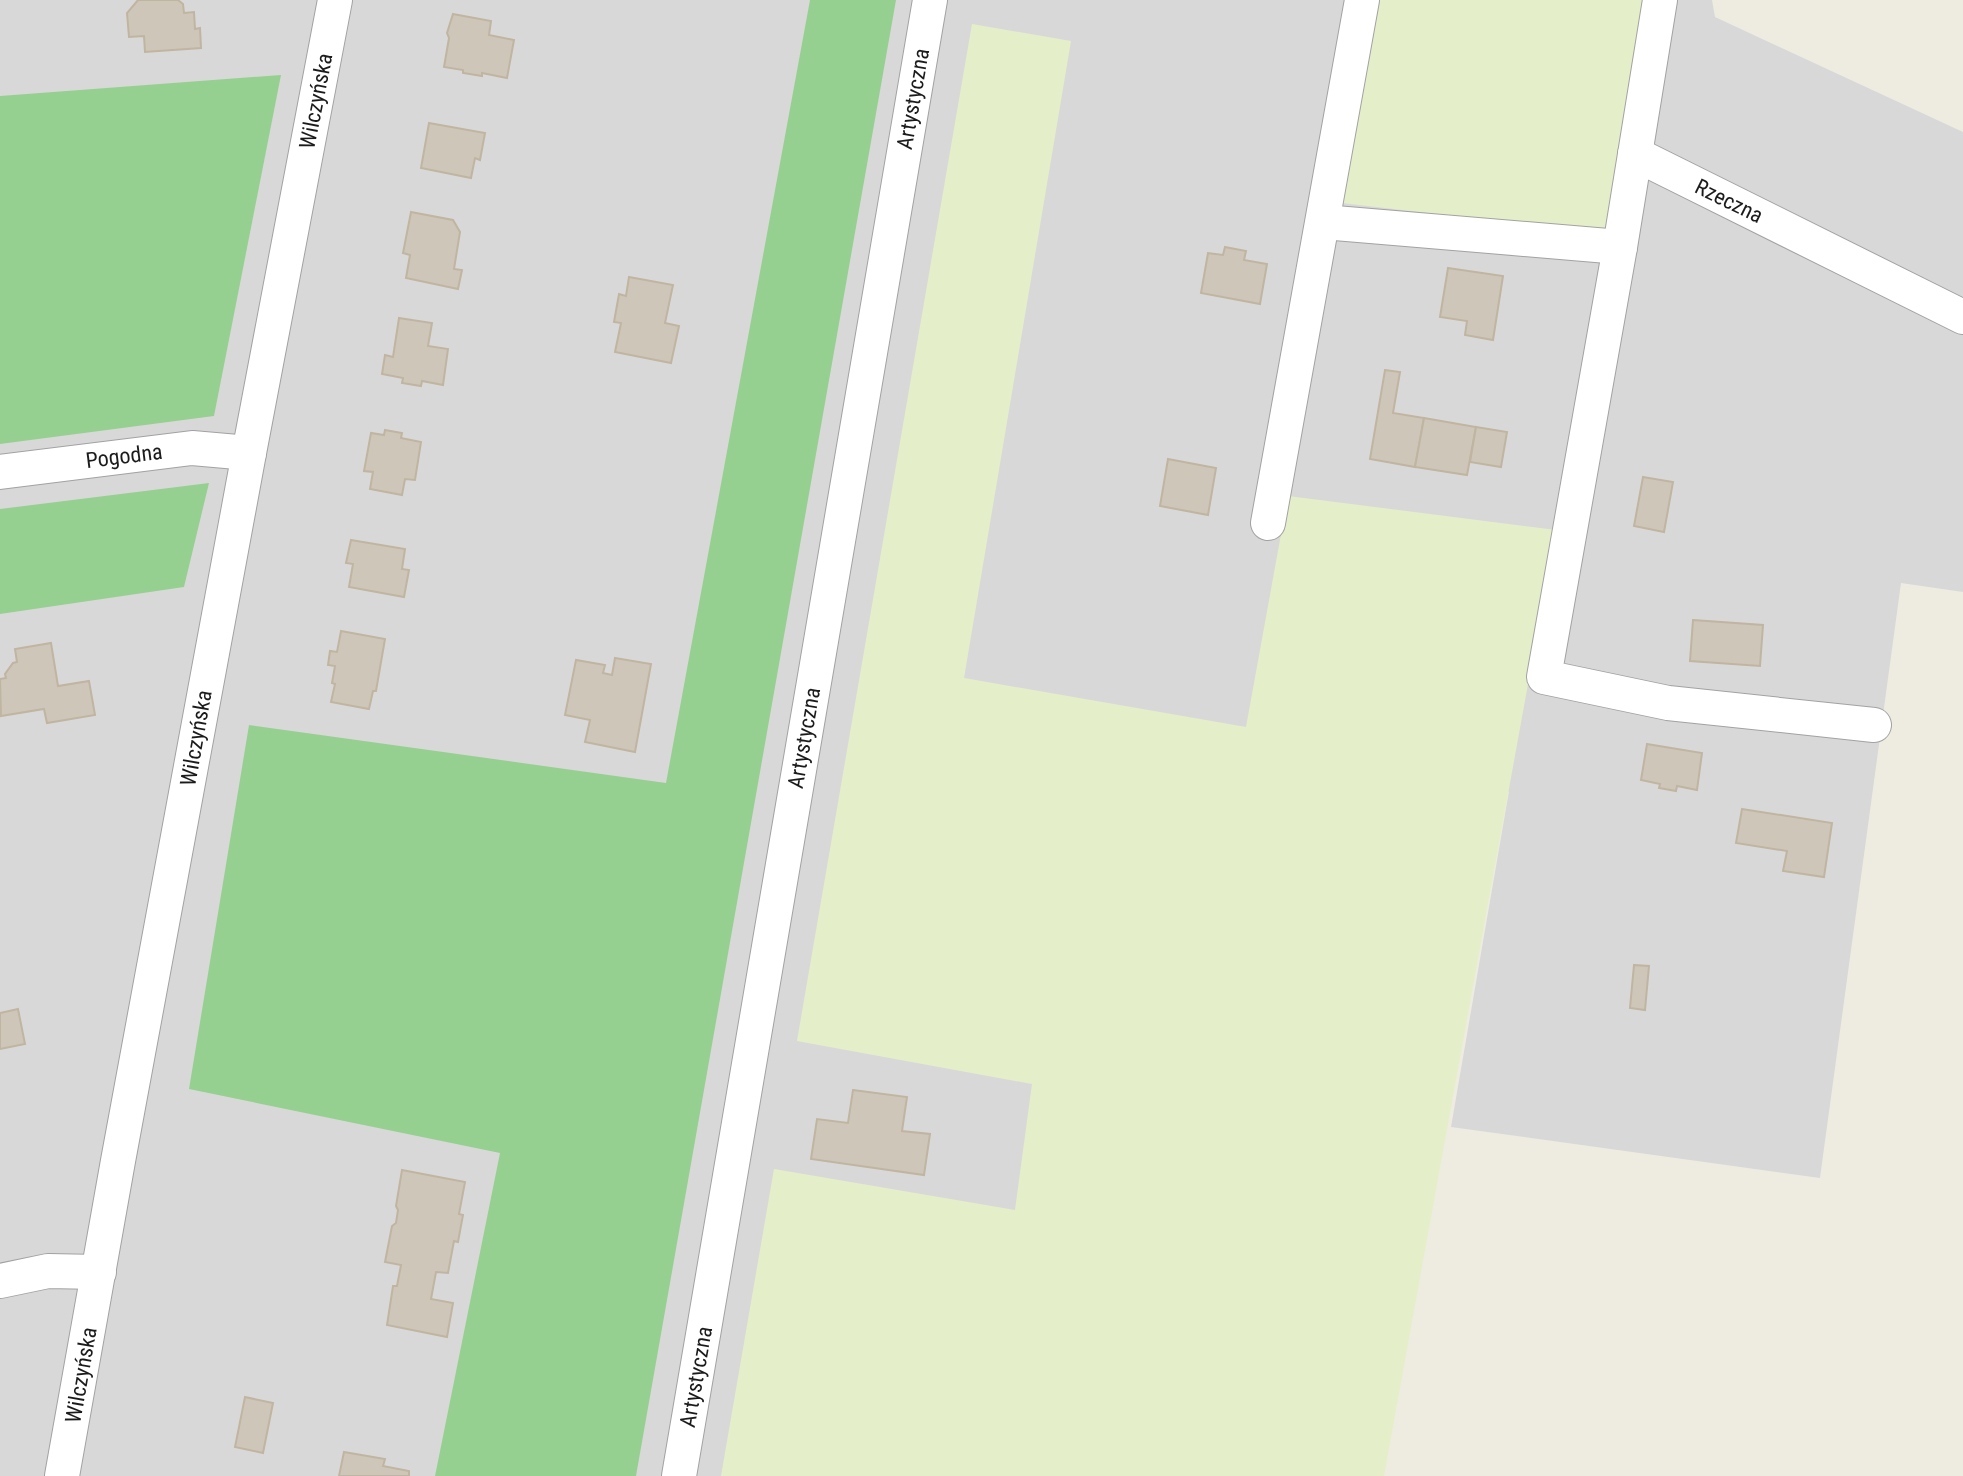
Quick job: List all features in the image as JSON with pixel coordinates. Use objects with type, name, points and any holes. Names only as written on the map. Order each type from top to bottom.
[{"type":"street","name":"Wilczyńska","points":[[62,1476],[335,0]]},
{"type":"street","name":"Artystyczna","points":[[679,1476],[930,0]]},
{"type":"street","points":[[1268,523],[1362,0]]},
{"type":"street","points":[[1660,0],[1544,677],[1668,703],[1874,725]]},
{"type":"street","name":"Rzeczna","points":[[1635,154],[1963,317]]},
{"type":"street","points":[[1323,222],[1620,247]]},
{"type":"street","name":"Pogodna","points":[[0,472],[192,448],[249,453]]},
{"type":"street","points":[[0,1281],[48,1271],[99,1272]]},
{"type":"shaded area","points":[[0,0],[1712,0],[1715,17],[1963,132],[1963,592],[1901,583],[1820,1178],[1451,1127],[1509,791],[1005,1476],[0,1476]]},
{"type":"green space","points":[[810,0],[896,0],[636,1476],[435,1476],[500,1153],[189,1089],[249,725],[666,783]]},
{"type":"green space","points":[[1377,0],[1651,0],[1610,234],[1342,203]]},
{"type":"green space","points":[[972,24],[1071,41],[964,678],[1246,727],[1288,496],[1556,530],[1384,1476],[721,1476],[774,1169],[1015,1210],[1032,1084],[797,1041]]},
{"type":"green space","points":[[281,75],[214,416],[0,444],[0,96]]},
{"type":"green space","points":[[209,483],[184,587],[0,614],[0,509]]},
{"type":"building","points":[[138,0],[178,0],[183,4],[184,13],[194,12],[195,29],[200,28],[201,48],[145,52],[144,36],[129,37],[127,13]]},
{"type":"building","points":[[453,14],[491,21],[489,35],[514,40],[507,78],[463,73],[463,70],[444,67],[449,38],[447,33]]},
{"type":"building","points":[[429,123],[485,133],[480,160],[475,158],[471,178],[421,168]]},
{"type":"building","points":[[411,212],[453,220],[460,232],[454,269],[462,270],[458,289],[406,278],[410,255],[403,253]]},
{"type":"building","points":[[1225,247],[1246,251],[1244,260],[1267,264],[1260,304],[1201,293],[1208,253],[1223,255]]},
{"type":"building","points":[[1448,268],[1503,276],[1493,340],[1465,335],[1467,321],[1440,317]]},
{"type":"building","points":[[629,277],[673,285],[665,323],[679,326],[671,363],[615,352],[621,323],[614,322],[619,294],[626,296]]},
{"type":"building","points":[[399,318],[432,323],[428,346],[448,349],[443,385],[422,381],[421,386],[402,383],[403,378],[382,374],[385,355],[393,357]]},
{"type":"building","points":[[1385,370],[1400,372],[1393,413],[1424,418],[1415,467],[1370,459]]},
{"type":"building","points":[[1424,418],[1476,427],[1467,475],[1415,467]]},
{"type":"building","points":[[1476,427],[1507,432],[1501,467],[1470,462]]},
{"type":"building","points":[[385,430],[402,433],[401,438],[421,442],[415,480],[405,479],[402,495],[370,489],[373,472],[364,471],[371,433],[384,435]]},
{"type":"building","points":[[1168,459],[1216,468],[1208,515],[1160,506]]},
{"type":"building","points":[[1643,477],[1673,482],[1664,532],[1634,526]]},
{"type":"building","points":[[351,540],[405,549],[402,569],[409,570],[404,597],[349,587],[353,564],[346,563]]},
{"type":"building","points":[[1693,620],[1763,625],[1760,666],[1690,661]]},
{"type":"building","points":[[341,631],[385,639],[376,691],[373,691],[369,709],[331,702],[335,666],[328,665],[330,651],[337,652]]},
{"type":"building","points":[[51,643],[58,686],[89,681],[95,715],[47,723],[44,709],[1,716],[0,679],[6,678],[5,674],[17,662],[15,649]]},
{"type":"building","points":[[615,658],[651,664],[635,752],[585,742],[590,720],[565,715],[576,660],[605,665],[603,673],[612,675]]},
{"type":"building","points":[[1647,744],[1702,753],[1697,790],[1677,786],[1676,791],[1659,788],[1660,784],[1641,780]]},
{"type":"building","points":[[1742,809],[1832,823],[1824,877],[1783,871],[1787,851],[1736,843]]},
{"type":"building","points":[[1634,965],[1649,966],[1645,1010],[1630,1008]]},
{"type":"building","points":[[18,1009],[25,1044],[0,1049],[0,1013]]},
{"type":"building","points":[[853,1090],[907,1097],[902,1131],[930,1134],[924,1175],[811,1159],[817,1119],[848,1123]]},
{"type":"building","points":[[402,1170],[465,1182],[458,1242],[454,1241],[448,1273],[436,1272],[431,1299],[453,1303],[447,1337],[387,1325],[393,1286],[397,1286],[401,1265],[385,1262],[392,1226],[396,1223]]},
{"type":"building","points":[[245,1397],[273,1403],[263,1453],[235,1447]]},
{"type":"building","points":[[344,1452],[385,1459],[383,1466],[409,1471],[409,1476],[339,1476]]}]
